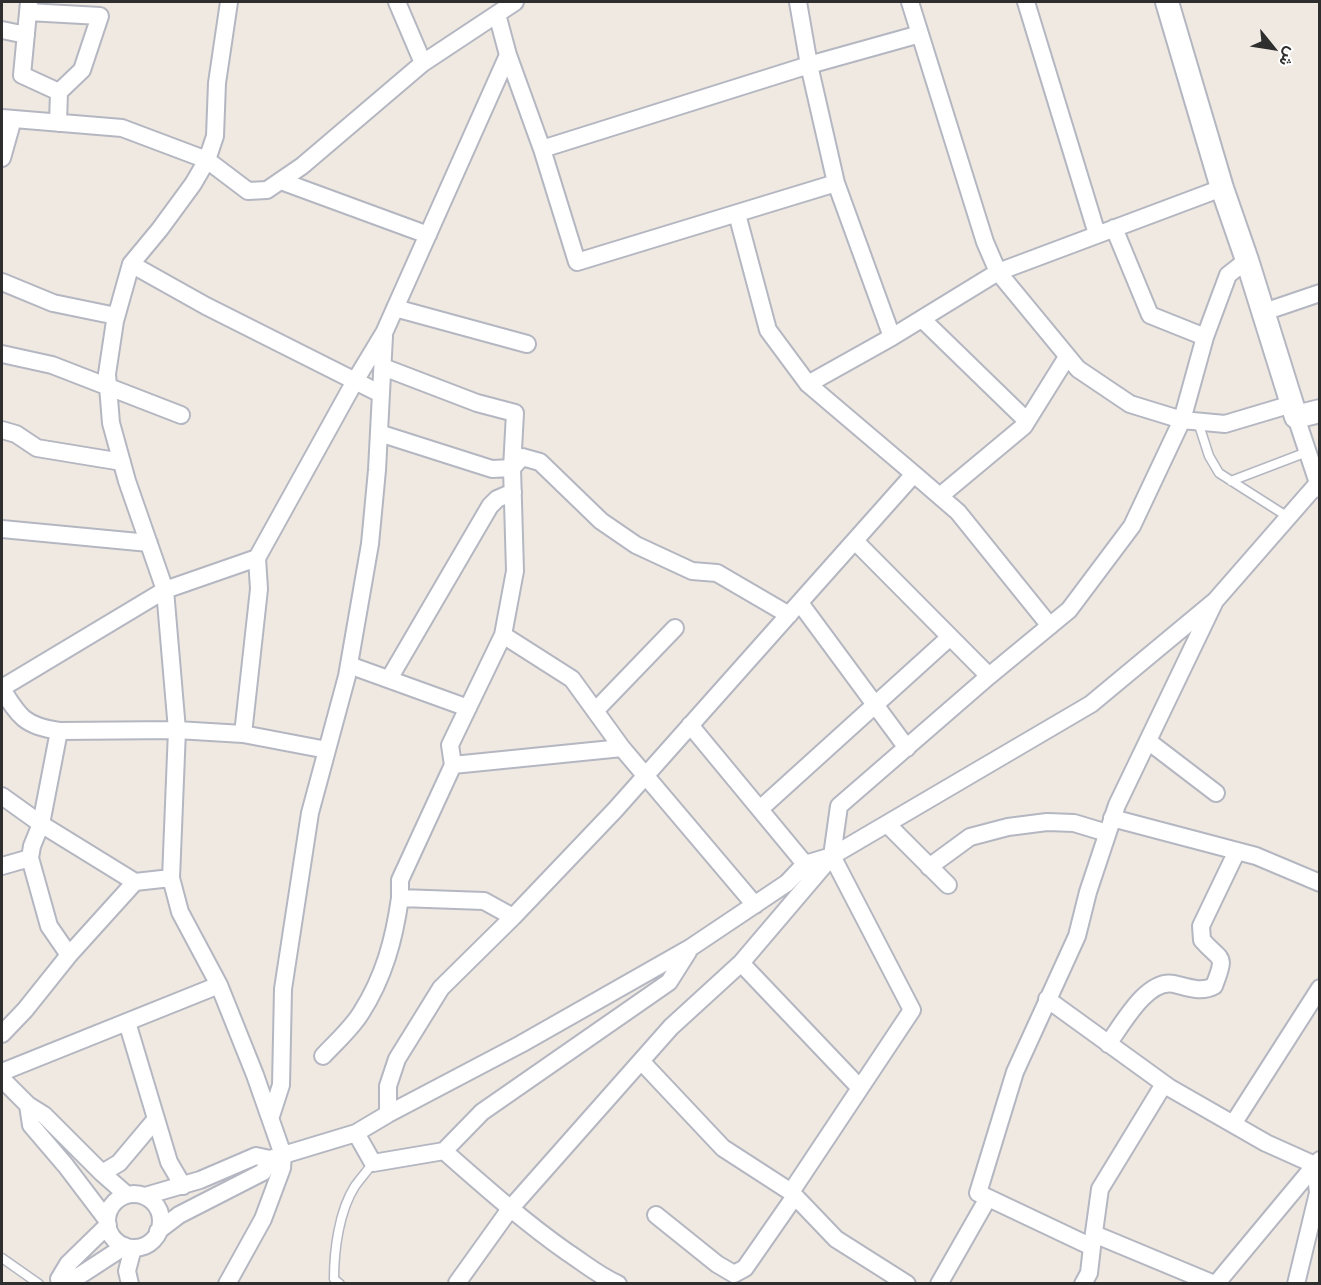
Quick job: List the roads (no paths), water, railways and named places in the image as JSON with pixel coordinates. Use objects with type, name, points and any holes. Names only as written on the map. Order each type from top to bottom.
[{"type":"main road","points":[[1171,2],[1222,188],[1294,411],[1320,411]]},
{"type":"street","points":[[227,1284],[263,1219],[282,1168],[277,1157],[270,1116],[219,985],[180,912],[171,878],[177,730],[165,590],[111,423],[107,374],[116,316],[131,264],[193,184],[207,160],[215,136],[217,83],[229,2]]},
{"type":"street","points":[[397,2],[423,63]]},
{"type":"street","points":[[2,158],[7,119],[122,128],[207,160],[248,191],[267,190],[302,166],[423,63],[515,2]]},
{"type":"street","points":[[798,2],[809,65],[836,183],[892,337]]},
{"type":"street","points":[[56,1281],[68,1264],[107,1223],[113,1204],[127,1195],[145,1196],[183,1186],[256,1156],[277,1157],[356,1133],[521,1044],[690,948],[787,883],[805,864],[832,856],[1091,704],[1215,601],[1288,517],[1319,486],[1294,411],[1225,424],[1190,421],[1130,404],[1078,369],[1067,357],[998,272],[985,242],[910,2]]},
{"type":"street","points":[[1026,2],[1097,234]]},
{"type":"street","points":[[58,123],[59,93],[82,70],[100,9],[29,7],[22,75],[59,93]]},
{"type":"street","points":[[497,14],[508,54],[542,149],[577,262],[836,183]]},
{"type":"street","points":[[2,30],[26,35]]},
{"type":"street","points":[[542,149],[809,65],[920,34]]},
{"type":"street","points":[[243,734],[259,589],[257,558],[384,333],[508,54]]},
{"type":"street","points":[[281,181],[428,235]]},
{"type":"street","points":[[808,384],[892,337],[998,272],[1222,188]]},
{"type":"street","points":[[737,214],[768,330],[808,384],[958,512],[1050,626]]},
{"type":"street","points":[[1114,228],[1150,315],[1205,337]]},
{"type":"street","points":[[457,1283],[510,1209],[671,1028],[741,963],[832,856],[839,806],[1069,610],[1132,526],[1190,421],[1205,337],[1228,275],[1247,260]]},
{"type":"street","points":[[131,264],[206,306],[381,394]]},
{"type":"street","points":[[2,282],[53,303],[116,316]]},
{"type":"street","points":[[1263,312],[1320,293]]},
{"type":"street","points":[[395,308],[527,345]]},
{"type":"street","points":[[922,319],[1027,421]]},
{"type":"street","points":[[270,1116],[280,1084],[283,989],[310,813],[350,665],[370,544],[384,333]]},
{"type":"street","points":[[2,354],[52,365],[181,415]]},
{"type":"street","points":[[940,496],[1024,426],[1067,357]]},
{"type":"street","points":[[323,1056],[360,1015],[384,970],[395,934],[400,880],[453,765],[450,745],[503,635],[515,572],[512,468],[515,413],[477,403],[382,367]]},
{"type":"street","points":[[2,430],[16,434],[37,448],[122,462]]},
{"type":"street","points":[[379,433],[492,469],[512,468],[522,457],[540,462],[601,521],[636,545],[692,571],[717,573],[795,609],[875,704],[907,747]]},
{"type":"street","points":[[388,1114],[387,1086],[397,1059],[441,988],[513,917],[646,775],[914,474]]},
{"type":"street","points":[[389,679],[490,506],[496,499],[513,492]]},
{"type":"street","points":[[2,529],[149,543]]},
{"type":"street","points":[[855,541],[989,676]]},
{"type":"street","points":[[257,558],[165,590],[2,688],[16,712],[27,722],[40,728],[59,731],[177,730],[243,734],[327,750]]},
{"type":"street","points":[[1215,601],[1117,805],[1088,892],[1077,936],[1015,1072],[978,1193],[1093,1240],[1215,1284],[1317,1163]]},
{"type":"street","points":[[595,711],[675,628]]},
{"type":"street","points":[[503,635],[572,680],[622,748],[755,905]]},
{"type":"street","points":[[760,809],[950,637]]},
{"type":"street","points":[[350,665],[468,708]]},
{"type":"street","points":[[690,725],[805,864]]},
{"type":"street","points":[[59,731],[41,824],[30,858],[49,926],[69,955]]},
{"type":"street","points":[[1148,741],[1216,792]]},
{"type":"street","points":[[453,765],[622,748]]},
{"type":"street","points":[[2,796],[41,824],[135,882],[171,878]]},
{"type":"street","points":[[929,867],[970,837],[1047,822],[1074,823],[1110,826],[1237,851],[1256,856],[1320,884]]},
{"type":"street","points":[[887,824],[948,885]]},
{"type":"street","points":[[1108,1044],[1141,999],[1160,984],[1170,983],[1200,989],[1209,989],[1214,986],[1221,961],[1219,954],[1202,940],[1201,926],[1237,851]]},
{"type":"street","points":[[656,1215],[717,1264],[734,1274],[745,1268],[912,1010],[832,856]]},
{"type":"street","points":[[2,866],[30,858]]},
{"type":"street","points":[[2,1034],[135,882]]},
{"type":"street","points":[[400,898],[484,901],[513,917]]},
{"type":"street","points":[[356,1133],[373,1163],[444,1150],[482,1112],[669,982],[690,948]]},
{"type":"street","points":[[741,963],[860,1088]]},
{"type":"street","points":[[2,1072],[219,985]]},
{"type":"street","points":[[1233,1124],[1320,988]]},
{"type":"street","points":[[1047,999],[1164,1084],[1266,1143],[1317,1163]]},
{"type":"street","points":[[127,1022],[169,1162],[183,1186]]},
{"type":"street","points":[[642,1061],[723,1148],[793,1194],[836,1239],[907,1284]]},
{"type":"street","points":[[2,1079],[28,1105],[44,1115],[127,1195]]},
{"type":"street","points":[[1083,1284],[1089,1274],[1100,1188],[1164,1084]]},
{"type":"street","points":[[28,1105],[31,1125],[66,1166],[107,1223],[111,1236],[129,1247]]},
{"type":"street","points":[[102,1173],[118,1163],[156,1119]]},
{"type":"street","points":[[444,1150],[510,1209],[605,1279],[618,1284]]},
{"type":"street","points":[[56,1281],[79,1276],[129,1247],[150,1242],[158,1231],[179,1215],[263,1172],[277,1157]]},
{"type":"street","points":[[1296,1284],[1318,1192],[1317,1163]]},
{"type":"street","points":[[145,1196],[158,1209],[160,1218],[158,1231]]},
{"type":"street","points":[[939,1284],[988,1198]]},
{"type":"street","points":[[129,1247],[127,1272],[130,1284]]},
{"type":"lane","points":[[1190,421],[1219,473],[1288,517]]},
{"type":"lane","points":[[1231,482],[1307,452]]},
{"type":"lane","points":[[340,1284],[334,1279],[334,1254],[343,1217],[354,1188],[373,1163]]},
{"type":"lane","points":[[2,1258],[39,1284]]}]
